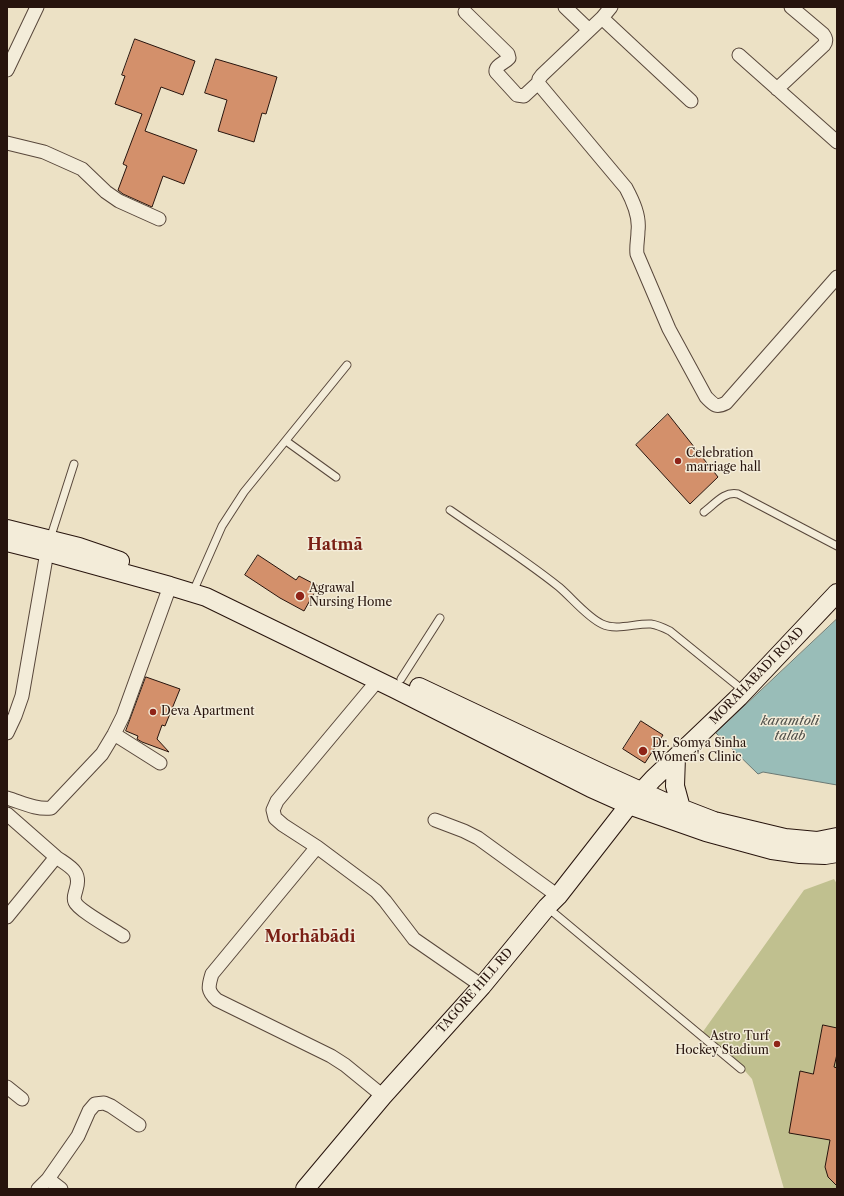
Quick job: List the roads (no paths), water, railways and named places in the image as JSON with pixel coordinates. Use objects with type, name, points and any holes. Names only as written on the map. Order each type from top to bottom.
[{"type":"main road","points":[[7,529],[48,546],[206,597],[378,680],[591,788],[629,805],[706,832],[772,850],[800,854],[825,855],[837,852]]},
{"type":"main road","points":[[7,542],[79,548],[209,589],[642,791],[714,821],[785,838],[817,841],[837,837]]},
{"type":"main road","name":"MORAHABADI ROAD","points":[[642,791],[744,691],[837,593]]},
{"type":"main road","points":[[676,757],[676,786],[682,808]]},
{"type":"main road","name":"TAGORE HILL RD","points":[[305,1189],[384,1096],[482,986],[642,791]]},
{"type":"street","points":[[7,70],[37,7]]},
{"type":"street","points":[[565,7],[589,30]]},
{"type":"street","points":[[465,12],[508,54],[509,58],[497,67],[496,72],[517,95],[524,96],[538,83],[542,75],[602,18],[611,7]]},
{"type":"street","points":[[777,89],[824,45],[826,41],[824,34],[791,7]]},
{"type":"street","points":[[602,18],[692,101]]},
{"type":"street","points":[[739,55],[837,142]]},
{"type":"street","points":[[538,83],[626,188],[632,200],[639,229],[636,254],[669,329],[706,397],[713,404],[720,406],[726,404],[837,277]]},
{"type":"street","points":[[7,143],[44,152],[82,169],[119,202],[159,219]]},
{"type":"street","points":[[7,733],[16,716],[22,696],[48,546]]},
{"type":"street","points":[[7,798],[39,808],[51,808],[102,754],[123,716],[170,586]]},
{"type":"street","points":[[378,680],[277,801],[273,810],[274,818],[317,847],[376,891],[414,939],[482,986]]},
{"type":"street","points":[[114,734],[160,763]]},
{"type":"street","points":[[7,814],[56,857],[74,870],[79,882],[74,895],[75,903],[82,910],[123,936]]},
{"type":"street","points":[[435,820],[478,838],[552,901]]},
{"type":"street","points":[[317,847],[212,974],[209,985],[211,994],[217,1000],[331,1056],[345,1065],[384,1096]]},
{"type":"street","points":[[7,917],[56,857]]},
{"type":"street","points":[[7,1087],[22,1099]]},
{"type":"street","points":[[38,1189],[48,1179],[78,1136],[88,1111],[95,1104],[104,1103],[111,1106],[139,1125]]},
{"type":"street","points":[[48,1179],[61,1189]]},
{"type":"lane","points":[[196,585],[222,526],[244,492],[347,365]]},
{"type":"lane","points":[[286,441],[336,477]]},
{"type":"lane","points":[[48,546],[74,464]]},
{"type":"lane","points":[[704,512],[727,494],[738,494],[837,546]]},
{"type":"lane","points":[[450,510],[561,588],[595,620],[603,625],[610,627],[650,624],[661,626],[670,631],[744,691]]},
{"type":"lane","points":[[401,679],[440,618]]},
{"type":"lane","points":[[552,901],[741,1069]]},
{"type":"water","name":"karamtoli talab","points":[[837,619],[837,785],[763,772],[758,774],[716,733]]},
{"type":"place","name":"Celebration marriage hall","points":[[678,461]]},
{"type":"place","name":"Agrawal Nursing Home","points":[[300,596]]},
{"type":"place","name":"Deva Apartment","points":[[153,712]]},
{"type":"place","name":"Dr. Somya Sinha Women's Clinic","points":[[643,751]]},
{"type":"place","name":"Astro Turf Hockey Stadium","points":[[777,1044]]},
{"type":"district","name":"Hatmā","points":[[335,545]]},
{"type":"district","name":"Morhābādi","points":[[310,937]]}]
